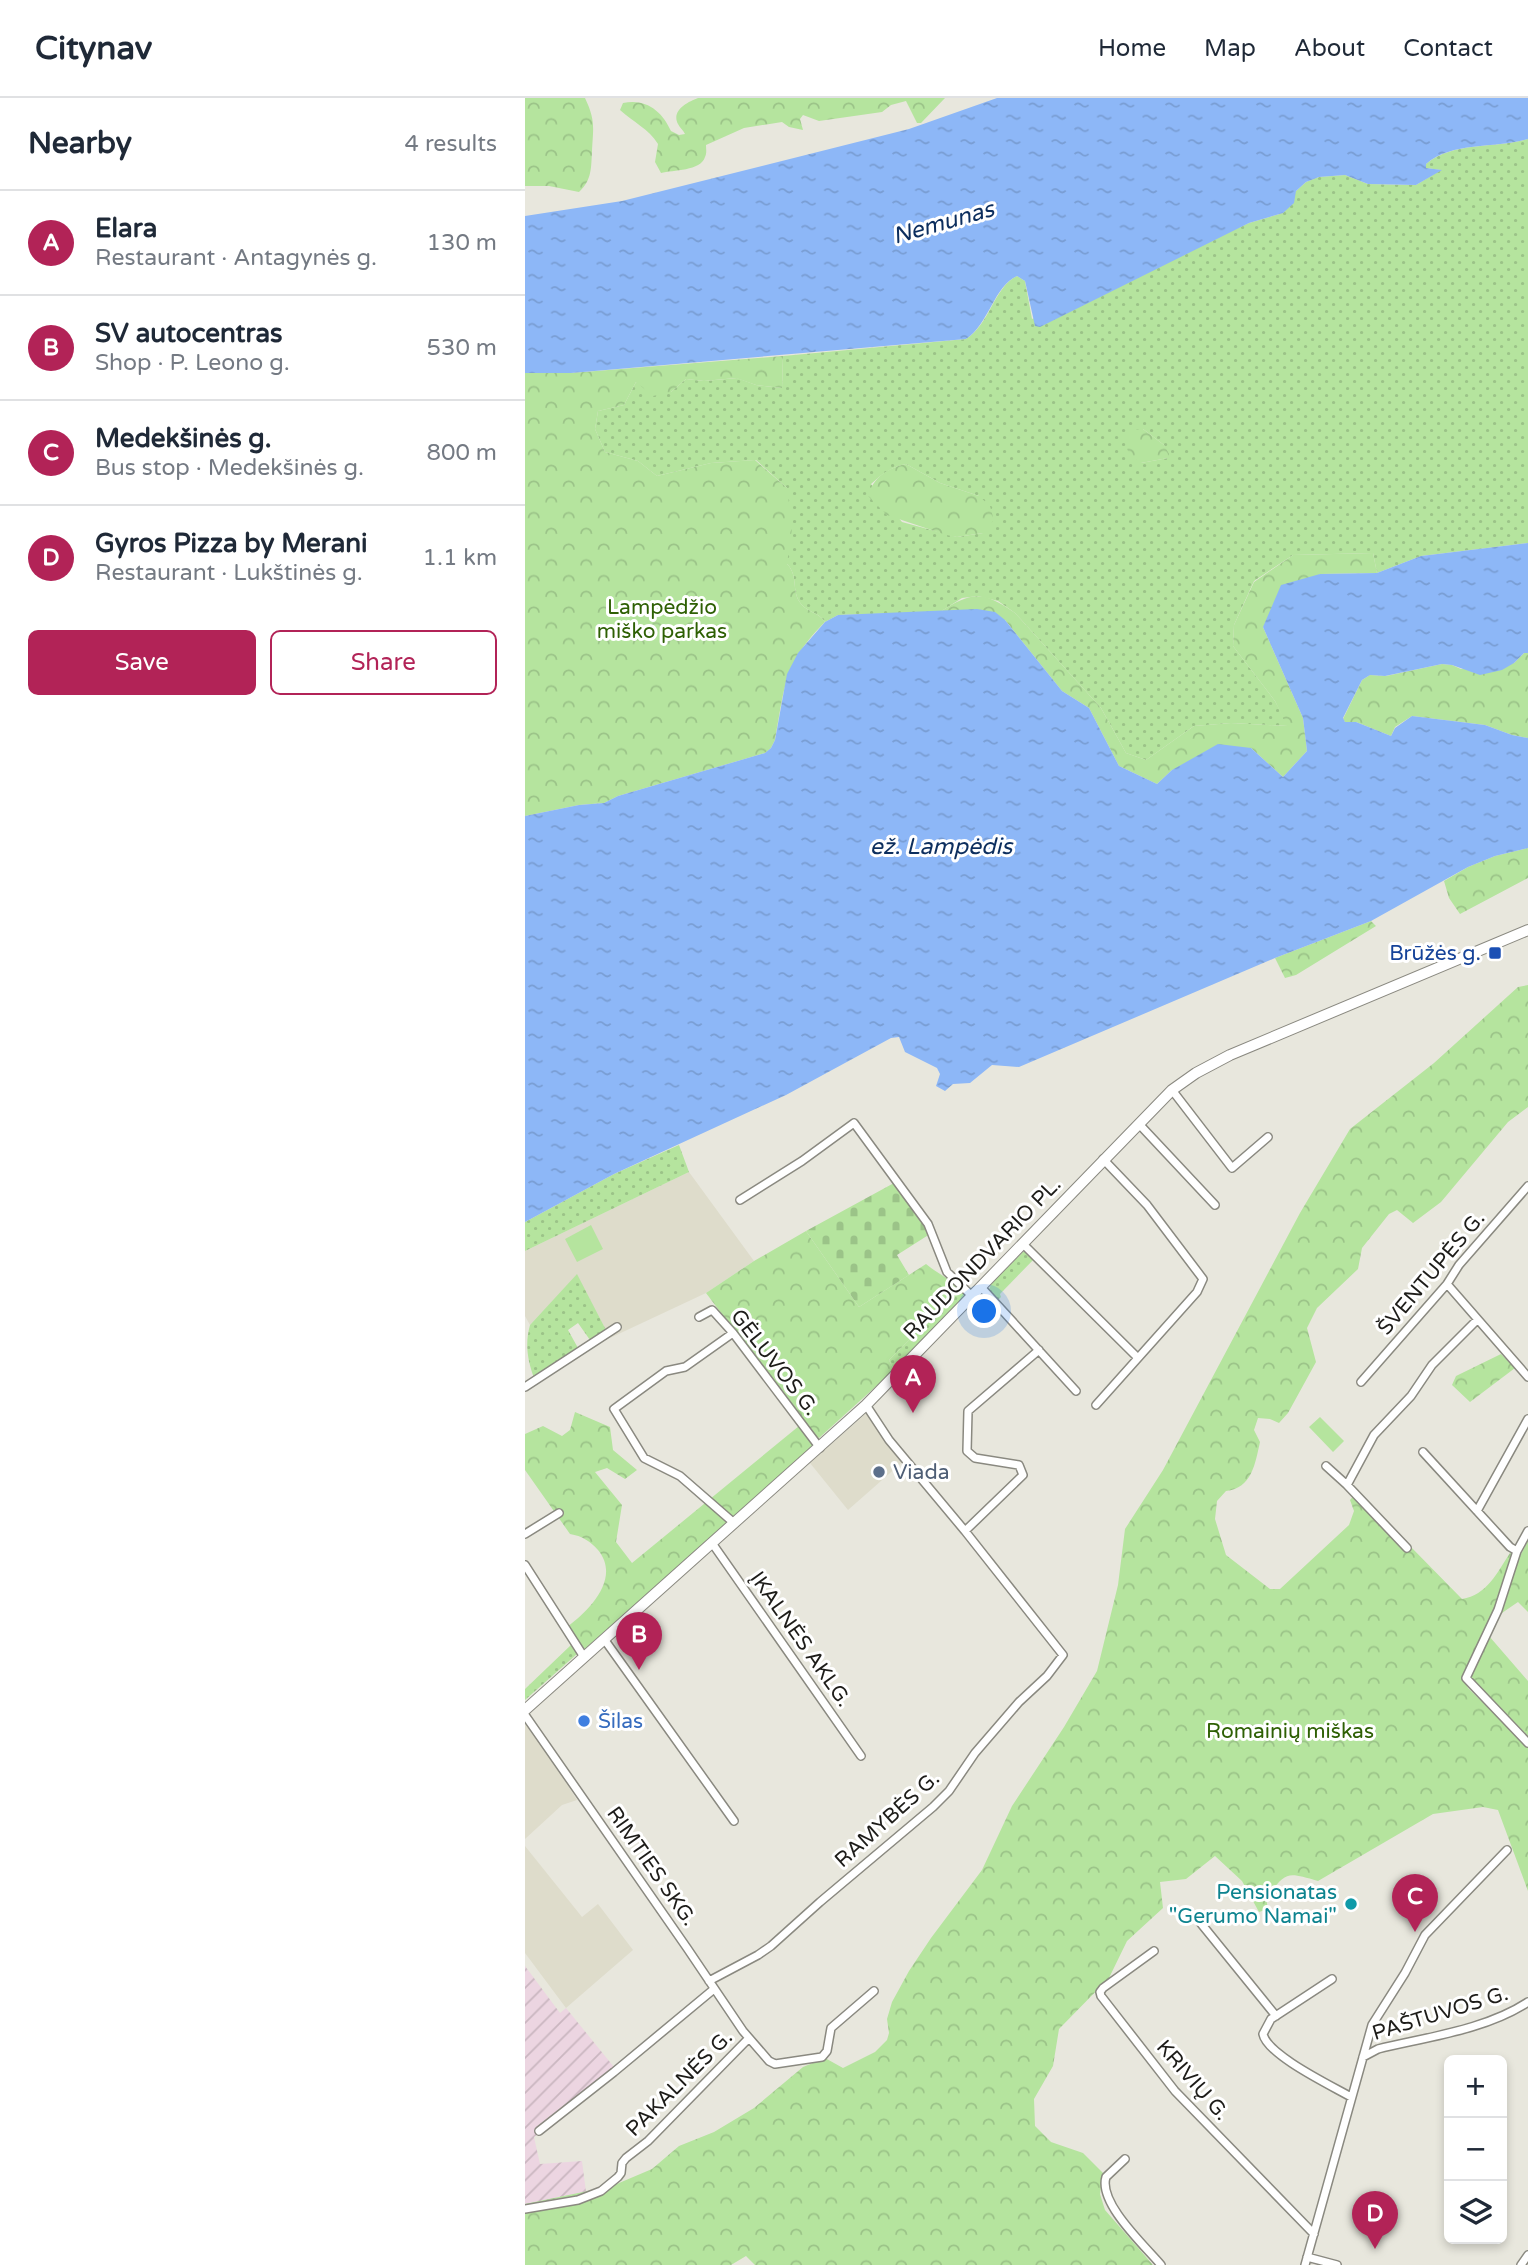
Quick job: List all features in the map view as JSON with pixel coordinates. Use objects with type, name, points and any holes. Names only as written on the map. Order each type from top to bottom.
[{"type":"main road","name":"RAUDONDVARIO PL.","points":[[525,1713],[866,1405],[1172,1090],[1196,1073],[1230,1055],[1528,930]]},
{"type":"street","points":[[1172,1090],[1232,1168],[1268,1137]]},
{"type":"street","points":[[740,1200],[802,1161],[854,1123],[928,1224],[947,1272],[972,1296]]},
{"type":"street","points":[[1139,1124],[1216,1205]]},
{"type":"street","points":[[1096,1405],[1136,1357],[1197,1292],[1203,1279],[1147,1205],[1103,1159]]},
{"type":"street","name":"ŠVENTUPĖS G.","points":[[1361,1382],[1528,1186]]},
{"type":"street","points":[[1023,1244],[1136,1357]]},
{"type":"street","points":[[1447,1284],[1528,1377]]},
{"type":"street","points":[[981,1287],[1076,1391]]},
{"type":"street","name":"GĖLUVOS G.","points":[[699,1317],[712,1310],[733,1333],[820,1448]]},
{"type":"street","points":[[1347,1485],[1374,1436],[1411,1396],[1431,1366],[1477,1320]]},
{"type":"street","points":[[525,1387],[617,1326]]},
{"type":"street","points":[[733,1333],[685,1367],[666,1371],[614,1409],[644,1458],[680,1476],[734,1523]]},
{"type":"street","points":[[866,1405],[889,1440],[965,1531],[1023,1475],[1019,1465],[975,1458],[967,1451],[968,1411],[1039,1350]]},
{"type":"street","points":[[1477,1511],[1528,1419]]},
{"type":"street","points":[[1423,1452],[1510,1547],[1517,1551]]},
{"type":"street","points":[[1326,1466],[1408,1548]]},
{"type":"street","points":[[525,1534],[559,1513]]},
{"type":"street","name":"RAMYBĖS G.","points":[[709,1981],[771,1946],[933,1807],[949,1791],[975,1753],[1010,1712],[1047,1676],[1063,1656],[965,1531]]},
{"type":"street","points":[[1528,1531],[1517,1551],[1499,1610],[1466,1678],[1528,1743]]},
{"type":"street","name":"ĮKALNĖS AKLG.","points":[[712,1543],[861,1756]]},
{"type":"street","points":[[525,1565],[584,1657]]},
{"type":"street","points":[[604,1639],[734,1821]]},
{"type":"street","name":"RIMTIES SKG.","points":[[525,1713],[749,2038]]},
{"type":"street","points":[[1337,2265],[1306,2261],[1372,2025],[1405,1973],[1419,1943],[1507,1850]]},
{"type":"street","points":[[1199,1921],[1276,2016]]},
{"type":"street","name":"KRIVIŲ G.","points":[[1154,1951],[1104,1988],[1100,1992],[1101,1996],[1175,2091],[1314,2234]]},
{"type":"street","points":[[1332,1979],[1276,2016],[1264,2029],[1264,2040],[1296,2066],[1351,2097]]},
{"type":"street","points":[[539,2131],[714,1989]]},
{"type":"street","name":"PAKALNĖS G.","points":[[525,2209],[578,2200],[601,2191],[618,2177],[626,2158],[648,2141],[749,2038],[769,2061],[775,2064],[822,2057],[827,2051],[831,2028],[873,1991]]},
{"type":"street","name":"PAŠTUVOS G.","points":[[1363,2057],[1378,2049],[1507,2015],[1528,2002]]},
{"type":"street","points":[[1125,2159],[1106,2177],[1105,2193],[1128,2227],[1161,2265]]},
{"type":"street","points":[[1521,2265],[1528,2255]]},
{"type":"shaded area","points":[[689,1172],[754,1261],[706,1293],[610,1338],[577,1275],[530,1325],[525,1316],[525,1251]]},
{"type":"shaded area","points":[[870,1410],[906,1459],[848,1510],[810,1463]]},
{"type":"shaded area","points":[[525,1719],[577,1800],[562,1805],[525,1839]]},
{"type":"shaded area","points":[[525,1846],[582,1917],[598,1904],[633,1950],[566,2008],[525,1953]]},
{"type":"shaded area","points":[[525,1966],[560,2013],[566,2008],[618,2072],[534,2137],[540,2164],[582,2161],[586,2192],[525,2204]]},
{"type":"green space","points":[[525,98],[585,98],[593,125],[591,163],[589,178],[579,192],[549,186],[525,186]]},
{"type":"green space","points":[[698,98],[945,98],[921,123],[917,123],[906,101],[891,105],[882,112],[819,121],[803,115],[800,119],[803,130],[789,127],[782,122],[744,128],[706,145],[706,156],[698,165],[661,173],[655,162],[658,144],[620,110],[623,103],[646,104],[663,117],[671,131],[679,135],[685,134],[676,119],[678,111]]},
{"type":"green space","points":[[1528,139],[1528,543],[1421,556],[1377,573],[1373,553],[1293,555],[1254,581],[1234,625],[1233,646],[1275,701],[1288,726],[1231,723],[1194,726],[1146,760],[1126,753],[1101,708],[1015,613],[998,601],[978,596],[962,598],[940,612],[838,615],[825,622],[799,601],[793,573],[787,564],[787,488],[756,460],[711,463],[657,476],[638,461],[605,452],[595,429],[598,411],[624,405],[636,382],[671,392],[686,379],[704,381],[737,378],[756,385],[782,388],[783,356],[966,339],[981,324],[1003,288],[1017,276],[1025,281],[1032,319],[1249,223],[1283,213],[1296,191],[1306,182],[1319,177],[1345,175],[1368,184],[1416,185],[1441,170],[1426,168],[1426,164],[1437,157],[1462,149]],"holes":[[[1143,429],[1164,445],[1168,458],[1141,463]],[[906,464],[940,483],[979,496],[983,533],[957,537],[902,522],[871,484],[887,471]]]},
{"type":"green space","name":"Lampėdžio miško parkas","points":[[783,356],[782,388],[756,385],[736,378],[704,381],[686,379],[671,392],[653,396],[636,382],[624,405],[598,411],[595,429],[605,452],[638,461],[657,476],[711,463],[755,460],[787,488],[792,528],[787,564],[793,573],[799,601],[825,622],[801,650],[788,676],[771,748],[765,753],[618,796],[604,803],[525,816],[525,373],[571,373]]},
{"type":"green space","points":[[1143,429],[1164,445],[1169,454],[1168,458],[1141,463],[1129,453],[1126,440],[1129,430]]},
{"type":"green space","points":[[906,464],[940,483],[979,496],[990,506],[993,517],[991,527],[983,533],[957,537],[887,515],[868,496],[870,490],[882,475]]},
{"type":"green space","points":[[1373,553],[1377,573],[1320,574],[1263,627],[1303,718],[1307,751],[1283,777],[1251,748],[1172,770],[1157,784],[1119,766],[1089,708],[1062,691],[1005,620],[940,612],[961,600],[978,596],[986,597],[1015,613],[1101,708],[1126,753],[1146,760],[1194,726],[1231,723],[1287,726],[1275,701],[1233,646],[1234,625],[1254,582],[1293,555]]},
{"type":"green space","points":[[1524,653],[1528,653],[1528,738],[1485,725],[1412,716],[1395,727],[1391,736],[1356,722],[1345,722],[1343,719],[1362,680],[1370,675],[1386,676],[1442,664],[1461,669],[1514,663]]},
{"type":"green space","points":[[1528,848],[1528,878],[1460,914],[1449,898],[1444,881],[1495,856]]},
{"type":"green space","points":[[1371,921],[1376,926],[1296,975],[1285,978],[1275,958]]},
{"type":"green space","name":"Romainių miškas","points":[[1528,985],[1528,1107],[1508,1122],[1441,1202],[1413,1223],[1397,1210],[1389,1214],[1362,1248],[1358,1269],[1317,1308],[1307,1328],[1316,1362],[1288,1413],[1279,1423],[1258,1418],[1254,1430],[1260,1442],[1251,1474],[1242,1485],[1226,1491],[1217,1501],[1215,1519],[1226,1555],[1270,1589],[1280,1589],[1349,1525],[1354,1511],[1350,1500],[1355,1494],[1462,1599],[1485,1588],[1510,1553],[1513,1555],[1494,1610],[1465,1671],[1464,1680],[1468,1688],[1528,1747],[1528,1891],[1498,1810],[1483,1807],[1433,1814],[1318,1881],[1293,1875],[1283,1878],[1266,1898],[1268,1909],[1259,1912],[1242,1881],[1215,1856],[1186,1879],[1160,1882],[1163,1908],[1127,1941],[1109,1978],[1059,2029],[1053,2066],[1034,2099],[1035,2126],[1051,2142],[1083,2153],[1103,2173],[1100,2194],[1105,2210],[1153,2265],[755,2265],[746,2256],[731,2265],[525,2265],[525,2204],[612,2186],[652,2169],[679,2146],[714,2132],[754,2108],[803,2067],[825,2058],[843,2068],[875,2052],[887,2040],[887,2019],[892,2002],[909,1971],[982,1870],[1012,1806],[1097,1671],[1118,1585],[1125,1529],[1163,1470],[1300,1213],[1350,1129],[1434,1063],[1518,987]]},
{"type":"green space","points":[[679,1145],[689,1172],[525,1251],[525,1222],[614,1174]]},
{"type":"green space","points":[[894,1183],[930,1234],[897,1255],[909,1275],[859,1307],[806,1231]]},
{"type":"green space","points":[[591,1225],[603,1249],[577,1262],[565,1239]]},
{"type":"green space","points":[[806,1231],[859,1307],[926,1264],[961,1289],[889,1360],[894,1370],[819,1438],[813,1435],[706,1293]]},
{"type":"green space","points":[[1023,1252],[1035,1258],[1000,1294],[1001,1297],[997,1301],[989,1290],[991,1284]]},
{"type":"green space","points":[[577,1274],[606,1330],[590,1340],[578,1323],[568,1330],[578,1348],[534,1378],[527,1351],[530,1325]]},
{"type":"green space","points":[[961,1289],[965,1296],[894,1370],[889,1360]]},
{"type":"green space","points":[[1501,1354],[1515,1368],[1470,1402],[1452,1385],[1456,1376]]},
{"type":"green space","points":[[575,1412],[610,1427],[613,1450],[637,1470],[625,1479],[607,1468],[595,1472],[622,1505],[616,1542],[632,1563],[799,1426],[813,1446],[585,1649],[578,1645],[567,1627],[585,1612],[600,1593],[606,1571],[604,1561],[598,1550],[589,1542],[570,1534],[525,1470],[525,1434],[543,1426],[562,1436],[570,1430]]},
{"type":"green space","points":[[1320,1417],[1344,1441],[1333,1452],[1309,1427]]},
{"type":"green space","points":[[1528,1541],[1528,1612],[1518,1602],[1499,1615],[1517,1562]]},
{"type":"green space","points":[[1489,1636],[1528,1681],[1528,1736],[1469,1676]]},
{"type":"green space","points":[[571,1645],[577,1654],[525,1700],[525,1689]]},
{"type":"water","name":"Nemunas","points":[[997,98],[1528,98],[1528,139],[1449,152],[1426,164],[1426,168],[1442,170],[1416,185],[1368,184],[1345,175],[1319,177],[1306,182],[1296,191],[1294,203],[1283,213],[1249,223],[1040,327],[1035,326],[1025,281],[1017,276],[1003,288],[980,324],[966,339],[571,373],[525,373],[525,216],[622,201],[909,129]]},
{"type":"water","name":"ež. Lampėdis","points":[[1528,543],[1528,653],[1524,653],[1502,670],[1480,675],[1442,664],[1385,676],[1370,675],[1362,680],[1343,718],[1345,722],[1356,722],[1391,736],[1395,728],[1412,716],[1485,725],[1528,738],[1528,848],[1495,856],[1468,867],[1371,921],[1275,958],[1019,1067],[992,1065],[970,1083],[953,1084],[945,1091],[936,1086],[940,1074],[937,1068],[905,1052],[899,1037],[891,1038],[786,1095],[614,1174],[525,1222],[525,816],[604,803],[618,796],[765,753],[775,740],[787,674],[798,653],[825,622],[838,615],[977,609],[995,612],[1005,620],[1062,691],[1089,708],[1119,766],[1157,784],[1172,770],[1218,744],[1251,748],[1283,777],[1307,751],[1303,718],[1263,627],[1281,585],[1320,574],[1377,573],[1421,556]]},
{"type":"place","name":"Brūžės g.","points":[[1495,953]]},
{"type":"place","name":"Elara","points":[[913,1413]]},
{"type":"place","name":"Viada","points":[[879,1472]]},
{"type":"place","name":"SV autocentras","points":[[639,1670]]},
{"type":"place","name":"Šilas","points":[[584,1721]]},
{"type":"place","name":"Pensionatas \"Gerumo Namai\"","points":[[1351,1904]]},
{"type":"place","name":"Medekšinės g.","points":[[1415,1932]]},
{"type":"place","name":"Gyros Pizza by Merani","points":[[1375,2249]]}]
